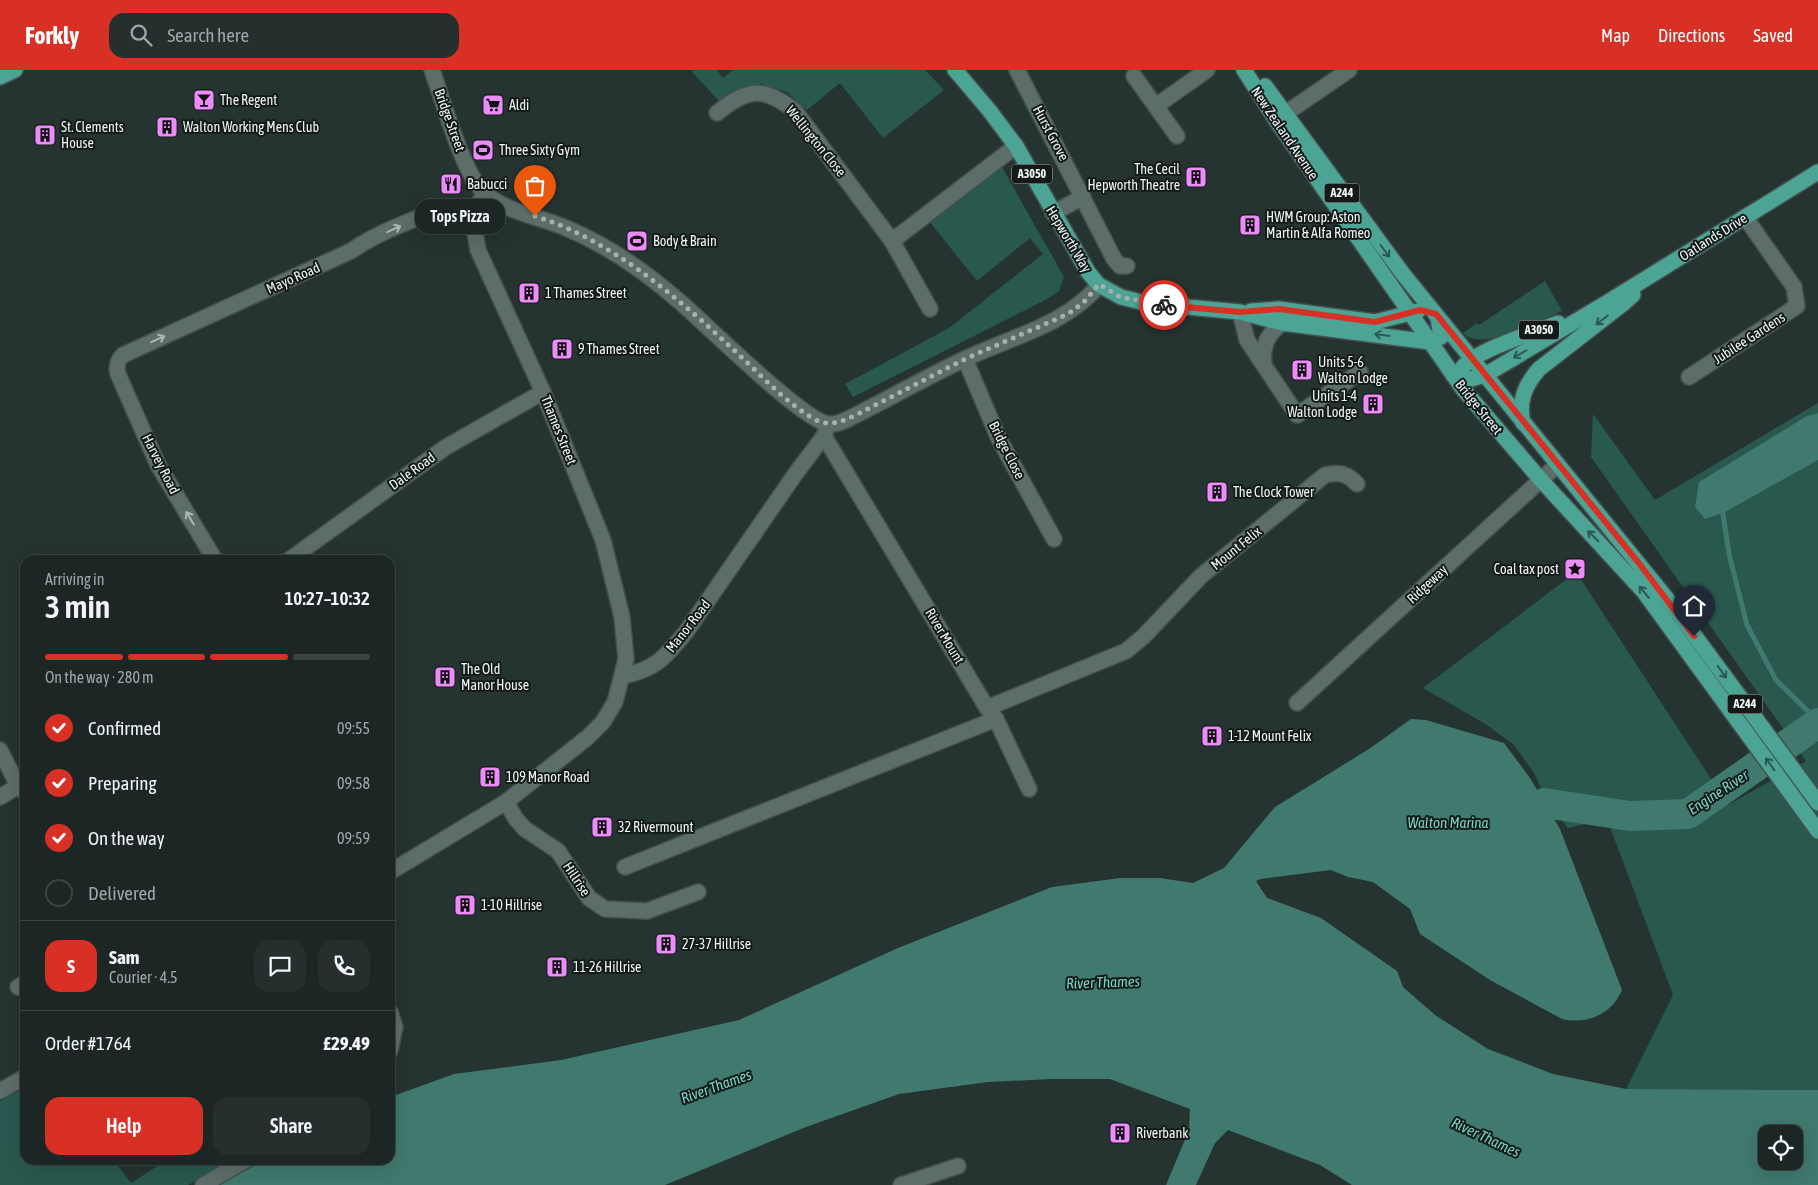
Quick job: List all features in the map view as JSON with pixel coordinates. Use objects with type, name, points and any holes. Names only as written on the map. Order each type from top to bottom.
[{"type":"main road","points":[[0,77],[15,70]]},
{"type":"main road","name":"Hepworth Way","points":[[955,70],[1016,146],[1079,259],[1099,284]]},
{"type":"main road","name":"New Zealand Avenue","points":[[1244,70],[1471,358]]},
{"type":"main road","name":"New Zealand Avenue","points":[[1253,70],[1281,117],[1430,342]]},
{"type":"main road","name":"Oatlands Drive","points":[[1485,375],[1608,302],[1818,172]]},
{"type":"main road","points":[[1523,423],[1522,397],[1525,387],[1535,373],[1624,304],[1651,275]]},
{"type":"main road","name":"A3050","points":[[1099,284],[1120,297],[1145,303],[1240,312],[1282,323],[1430,342]]},
{"type":"main road","name":"Oatlands Drive","points":[[1471,358],[1608,302]]},
{"type":"main road","name":"A3050","points":[[1240,312],[1279,309],[1375,322],[1420,310],[1437,316]]},
{"type":"main road","points":[[1430,342],[1436,341],[1441,337],[1437,316]]},
{"type":"main road","name":"Bridge Street","points":[[1430,342],[1459,381],[1541,480],[1620,565],[1666,609]]},
{"type":"main road","points":[[1459,381],[1462,366],[1471,358]]},
{"type":"main road","name":"Bridge Street","points":[[1471,358],[1557,465],[1666,609]]},
{"type":"main road","name":"A3050","points":[[1459,381],[1471,380],[1485,375]]},
{"type":"main road","name":"A244","points":[[1666,609],[1818,803]]},
{"type":"main road","name":"A244","points":[[1666,609],[1818,831]]},
{"type":"street","name":"Bridge Street","points":[[432,70],[466,164],[475,182],[485,193],[511,208],[581,235],[636,268],[677,300],[784,396],[826,430]]},
{"type":"street","name":"Hurst Grove","points":[[1018,70],[1114,260],[1120,266],[1127,266]]},
{"type":"street","points":[[1156,106],[1207,70]]},
{"type":"street","points":[[1281,117],[1349,70]]},
{"type":"street","points":[[1134,76],[1177,136]]},
{"type":"street","name":"Wellington Close","points":[[717,113],[731,101],[745,94],[762,92],[780,98],[795,111],[892,241],[930,309]]},
{"type":"street","points":[[892,241],[1016,146]]},
{"type":"street","name":"Thames Street","points":[[485,193],[475,215],[473,229],[482,260],[543,392],[603,540],[612,570],[625,638],[626,659],[623,676]]},
{"type":"street","points":[[1053,213],[1083,197]]},
{"type":"street","name":"Mayo Road","points":[[117,363],[123,354],[351,251],[362,243],[412,221],[458,210],[475,215]]},
{"type":"street","name":"Jubilee Gardens","points":[[1689,377],[1797,306],[1794,288],[1745,217]]},
{"type":"street","points":[[826,430],[965,359],[1068,314],[1083,303],[1099,284]]},
{"type":"street","points":[[1240,312],[1247,340],[1297,415],[1360,372]]},
{"type":"street","points":[[1264,365],[1263,350],[1266,340],[1272,331],[1282,323]]},
{"type":"street","name":"Bridge Close","points":[[965,359],[999,439],[1054,539]]},
{"type":"street","name":"Harvey Road","points":[[117,363],[118,374],[158,465],[212,555]]},
{"type":"street","name":"Dale Road","points":[[296,555],[446,447],[543,392]]},
{"type":"street","name":"Manor Road","points":[[623,676],[650,668],[666,655],[686,632],[826,430]]},
{"type":"street","name":"River Mount","points":[[826,430],[992,714],[1028,789]]},
{"type":"street","name":"Ridgeway","points":[[1297,703],[1557,465]]},
{"type":"street","name":"Mount Felix","points":[[992,714],[1126,651],[1144,636],[1201,576],[1325,476],[1337,472],[1350,477],[1357,484]]},
{"type":"street","points":[[395,869],[506,802],[561,760],[603,722],[615,702],[623,676]]},
{"type":"street","points":[[625,867],[992,714]]},
{"type":"street","points":[[0,750],[20,785]]},
{"type":"street","points":[[0,797],[20,790]]},
{"type":"street","name":"Hillrise","points":[[506,802],[516,819],[525,829],[558,851],[589,898],[606,909],[647,911],[698,892]]},
{"type":"street","points":[[0,1091],[20,1080]]},
{"type":"street","points":[[203,1185],[237,1165]]},
{"type":"street","points":[[901,1185],[958,1166]]},
{"type":"shaded area","points":[[693,70],[717,70],[723,78],[733,70],[925,70],[944,90],[883,138],[840,83],[807,110],[787,92],[761,84],[720,102],[692,72]]},
{"type":"shaded area","points":[[998,160],[1064,277],[1059,291],[1047,299],[853,397],[845,384],[949,328],[1043,254],[1030,238],[977,281],[925,216]]},
{"type":"shaded area","points":[[1545,281],[1562,311],[1512,333],[1497,337],[1472,338],[1463,333],[1477,323],[1479,325]]},
{"type":"shaded area","points":[[1818,403],[1818,1090],[1626,1089],[1673,995],[1607,819],[1568,828],[1548,803],[1534,773],[1514,745],[1487,725],[1423,688],[1576,572],[1728,805],[1806,761],[1591,457],[1593,414],[1655,500]]},
{"type":"shaded area","points":[[20,1091],[20,1165],[117,1165],[131,1183],[159,1165],[223,1165],[188,1185],[0,1185],[0,1101]]},
{"type":"water","points":[[1818,413],[1818,460],[1723,513],[1705,519],[1695,507],[1699,482],[1807,416]]},
{"type":"water","points":[[1411,719],[1426,720],[1504,743],[1530,778],[1560,829],[1622,990],[1612,1006],[1598,1016],[1581,1020],[1562,1019],[1490,980],[1420,934],[1410,909],[1373,882],[1348,877],[1331,870],[1256,881],[1267,898],[1321,918],[1397,971],[1403,987],[1435,1015],[1488,1049],[1553,1074],[1626,1089],[1818,1090],[1818,1185],[1352,1185],[1320,1165],[1228,1130],[1215,1143],[1196,1185],[1166,1185],[1189,1130],[1190,1109],[1110,1079],[1051,1079],[988,1082],[899,1094],[806,1127],[665,1185],[217,1185],[256,1165],[395,1165],[396,1095],[454,1074],[561,1060],[739,1020],[898,948],[1052,887],[1120,878],[1160,878],[1193,883],[1224,868],[1275,807],[1369,749]]},
{"type":"waterway","points":[[1722,507],[1729,554],[1747,625],[1776,680],[1818,721]]},
{"type":"waterway","name":"Engine River","points":[[1544,803],[1630,816],[1688,814],[1818,723]]},
{"type":"way so far","points":[[535,216],[581,235],[651,278],[721,338],[784,396],[815,420],[828,424],[837,423],[854,416],[965,359],[1068,314],[1083,303],[1099,284],[1120,297],[1164,305]]},
{"type":"place","name":"The Regent","points":[[204,100]]},
{"type":"place","name":"Aldi","points":[[493,105]]},
{"type":"place","name":"Walton Working Mens Club","points":[[167,127]]},
{"type":"place","name":"St. Clements House","points":[[45,135]]},
{"type":"place","name":"Three Sixty Gym","points":[[483,150]]},
{"type":"place","name":"The Cecil Hepworth Theatre","points":[[1196,177]]},
{"type":"place","name":"Babucci","points":[[451,184]]},
{"type":"place","name":"Tops Pizza","points":[[535,216]]},
{"type":"place","name":"HWM Group: Aston Martin & Alfa Romeo","points":[[1250,225]]},
{"type":"place","name":"Body & Brain","points":[[637,241]]},
{"type":"place","name":"1 Thames Street","points":[[529,293]]},
{"type":"place","name":"9 Thames Street","points":[[562,349]]},
{"type":"place","name":"Units 5-6 Walton Lodge","points":[[1302,370]]},
{"type":"place","name":"Units 1-4 Walton Lodge","points":[[1373,404]]},
{"type":"place","name":"The Clock Tower","points":[[1217,492]]},
{"type":"place","name":"Coal tax post","points":[[1575,569]]},
{"type":"place","name":"The Old Manor House","points":[[445,677]]},
{"type":"place","name":"1-12 Mount Felix","points":[[1212,736]]},
{"type":"place","name":"109 Manor Road","points":[[490,777]]},
{"type":"place","name":"32 Rivermount","points":[[602,827]]},
{"type":"place","name":"1-10 Hillrise","points":[[465,905]]},
{"type":"place","name":"27-37 Hillrise","points":[[666,944]]},
{"type":"place","name":"11-26 Hillrise","points":[[557,967]]},
{"type":"place","name":"Riverbank","points":[[1120,1133]]},
{"type":"route","points":[[1164,305],[1240,312],[1279,309],[1375,322],[1385,321],[1420,310],[1436,314],[1557,465],[1638,562],[1694,636]]},
{"type":"water label","name":"Walton Marina","points":[[1448,822]]},
{"type":"water label","name":"River Thames","points":[[1103,982]]},
{"type":"water label","name":"River Thames","points":[[716,1086]]},
{"type":"water label","name":"River Thames","points":[[1486,1137]]}]
